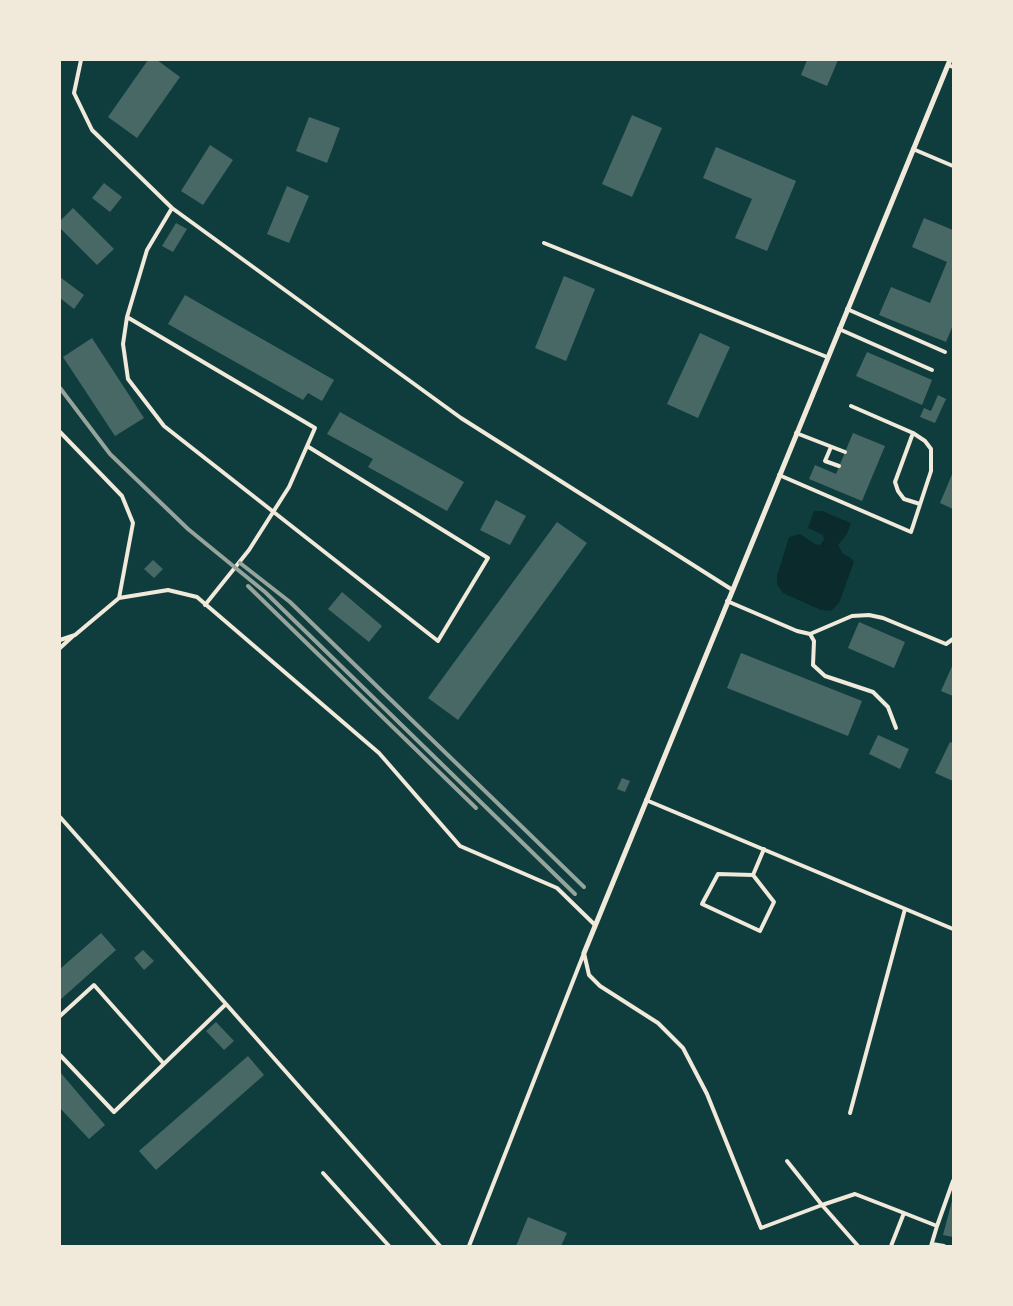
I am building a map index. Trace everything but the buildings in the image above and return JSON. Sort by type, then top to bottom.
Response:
[{"type":"street","points":[[584,953],[726,601],[950,64]]},
{"type":"lane","points":[[81,60],[74,93],[92,130],[172,208],[461,418],[731,589]]},
{"type":"lane","points":[[914,149],[953,166]]},
{"type":"lane","points":[[172,208],[147,250],[127,317],[123,344],[128,379],[164,426],[438,641],[488,558],[307,446]]},
{"type":"lane","points":[[544,243],[827,357]]},
{"type":"lane","points":[[847,309],[945,352]]},
{"type":"lane","points":[[127,317],[315,428],[289,487],[249,550],[205,605]]},
{"type":"lane","points":[[839,329],[932,370]]},
{"type":"lane","points":[[779,475],[911,532],[931,471],[931,449],[913,433],[851,406]]},
{"type":"lane","points":[[60,432],[122,496],[133,523],[119,598]]},
{"type":"lane","points":[[796,433],[845,452]]},
{"type":"lane","points":[[913,433],[895,482],[898,491],[904,499],[920,504]]},
{"type":"lane","points":[[831,447],[825,461],[839,466]]},
{"type":"lane","points":[[60,648],[74,634],[119,598],[168,590],[197,597],[379,753],[460,846],[557,888],[595,925]]},
{"type":"lane","points":[[726,601],[740,605],[797,632],[810,634],[852,616],[869,615],[883,618],[946,644],[953,640]]},
{"type":"lane","points":[[60,640],[74,634]]},
{"type":"lane","points":[[810,634],[814,641],[813,665],[825,676],[873,692],[888,707],[896,728]]},
{"type":"lane","points":[[646,800],[953,930]]},
{"type":"lane","points":[[60,817],[440,1246]]},
{"type":"lane","points":[[753,875],[764,849]]},
{"type":"lane","points":[[718,874],[753,875],[774,902],[760,931],[702,904],[718,874]]},
{"type":"lane","points":[[850,1113],[905,909]]},
{"type":"lane","points":[[584,953],[589,975],[600,986],[658,1023],[683,1048],[711,1103],[761,1228],[855,1194],[937,1226]]},
{"type":"lane","points":[[469,1246],[584,953]]},
{"type":"lane","points":[[60,1016],[94,985],[164,1064]]},
{"type":"lane","points":[[60,1055],[114,1112],[226,1004]]},
{"type":"lane","points":[[787,1161],[858,1246]]},
{"type":"lane","points":[[323,1173],[389,1246]]},
{"type":"lane","points":[[944,1246],[932,1245],[953,1181]]},
{"type":"lane","points":[[891,1246],[904,1213]]},
{"type":"water","points":[[814,511],[822,511],[851,523],[847,534],[838,545],[843,554],[854,562],[839,603],[831,611],[821,610],[783,593],[777,584],[777,576],[789,537],[800,534],[815,544],[820,545],[824,540],[823,535],[808,528]]},
{"type":"railway","points":[[60,388],[110,454],[188,529],[265,592],[575,894]]},
{"type":"railway","points":[[240,563],[290,602],[584,887]]},
{"type":"railway","points":[[248,586],[476,808]]}]
